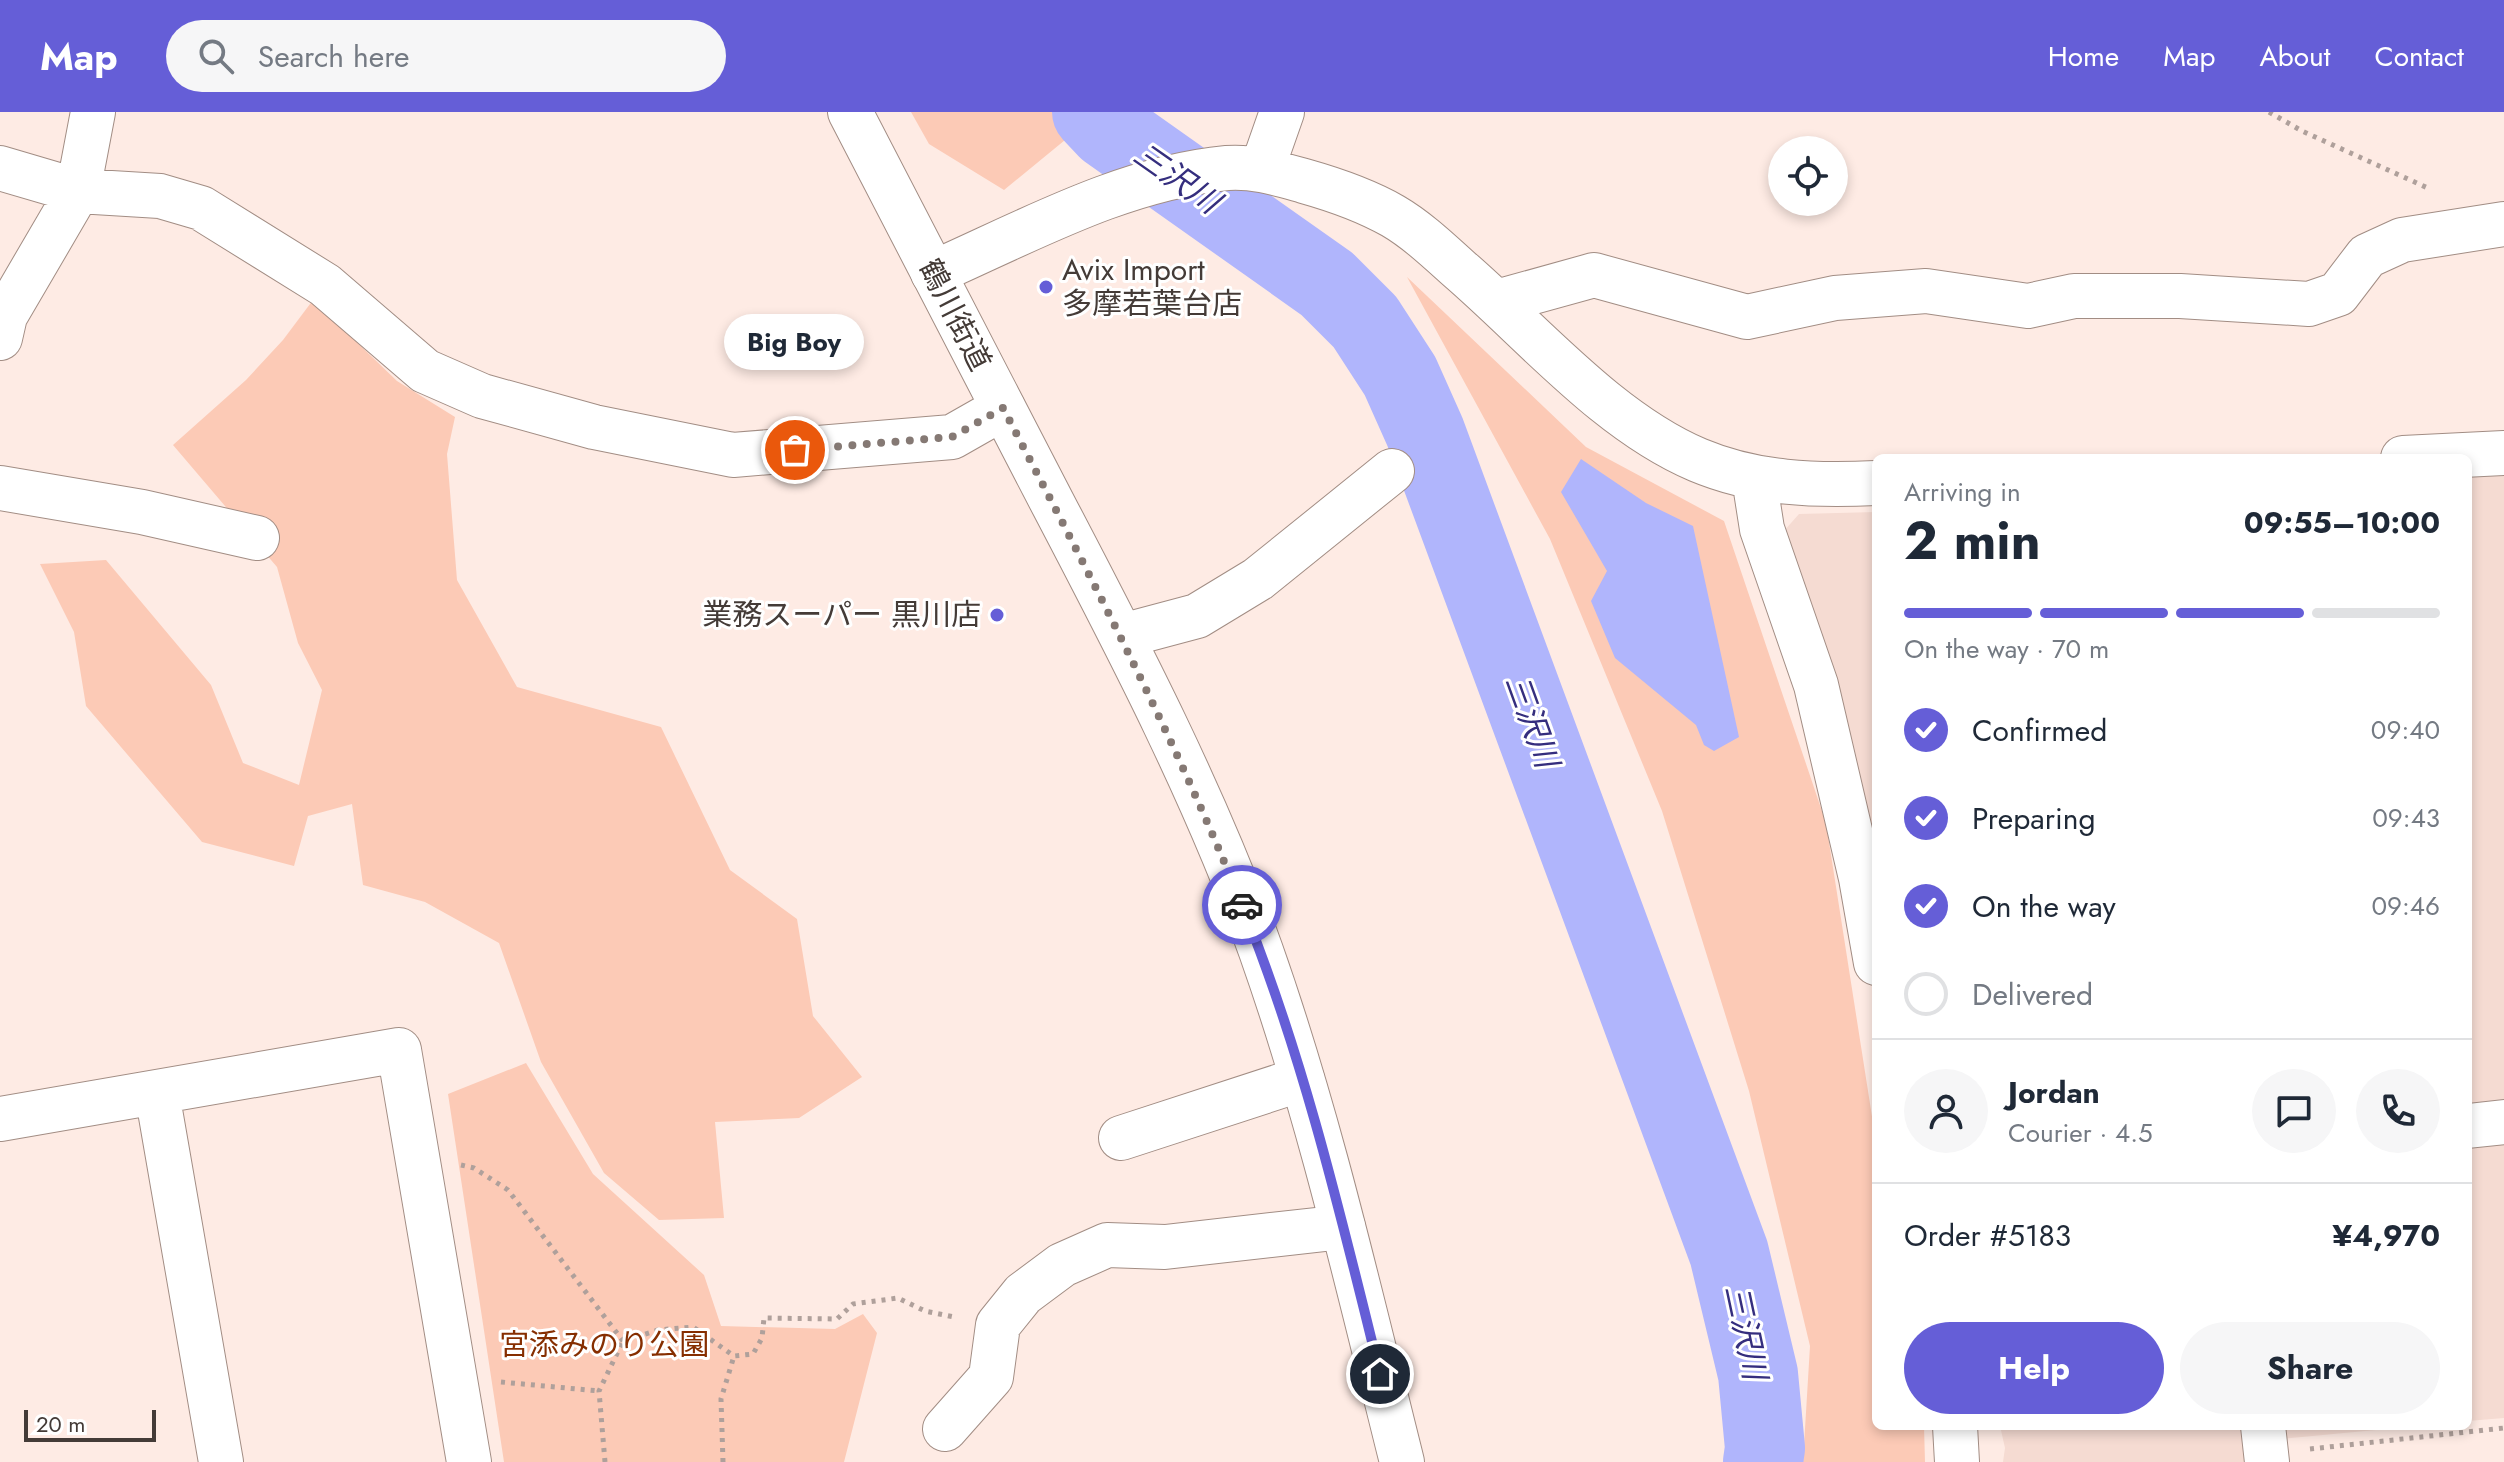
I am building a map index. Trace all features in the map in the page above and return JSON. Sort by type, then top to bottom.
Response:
[{"type":"street","points":[[0,338],[5,316],[78,191],[93,112]]},
{"type":"street","name":"鶴川街道","points":[[850,112],[1122,636],[1207,819],[1261,950],[1302,1079],[1343,1227],[1402,1462]]},
{"type":"street","points":[[1253,169],[1282,112]]},
{"type":"street","points":[[0,168],[78,191],[160,196],[201,208],[325,285],[425,371],[482,396],[594,427],[733,455],[952,437],[1003,408]]},
{"type":"street","points":[[933,273],[1117,192],[1153,181],[1227,168],[1253,169],[1345,192],[1396,218],[1497,302],[1615,411],[1655,438],[1699,460],[1754,478],[1819,486],[1872,483]]},
{"type":"street","points":[[1497,302],[1594,275],[1747,317],[1835,298],[1926,291],[2028,306],[2074,296],[2180,296],[2309,304],[2338,294],[2367,256],[2402,240],[2504,224]]},
{"type":"street","points":[[2472,455],[2504,453]]},
{"type":"street","points":[[1122,636],[1197,616],[1258,579],[1392,471]]},
{"type":"street","points":[[1754,478],[1762,529],[1816,685],[1861,878],[1872,940]]},
{"type":"street","points":[[0,488],[142,512],[257,538]]},
{"type":"street","points":[[0,1119],[399,1050],[469,1462]]},
{"type":"street","points":[[1121,1138],[1302,1079]]},
{"type":"street","points":[[157,1093],[221,1462]]},
{"type":"street","points":[[2472,1126],[2504,1122]]},
{"type":"street","points":[[945,1429],[991,1377],[998,1325],[1023,1294],[1062,1265],[1107,1245],[1165,1247],[1343,1227]]},
{"type":"street","points":[[1955,1430],[1957,1462]]},
{"type":"path","points":[[2269,112],[2398,177],[2438,192]]},
{"type":"path","points":[[452,1164],[474,1168],[508,1190],[623,1341]]},
{"type":"path","points":[[605,1462],[599,1391],[623,1341],[658,1330],[693,1327],[734,1356],[753,1354],[762,1338],[764,1318],[837,1319],[853,1304],[898,1298],[925,1311],[998,1325]]},
{"type":"path","points":[[723,1462],[721,1399],[734,1356]]},
{"type":"path","points":[[495,1382],[599,1391]]},
{"type":"path","points":[[2265,1447],[2504,1428]]},
{"type":"shaded area","points":[[2504,475],[2504,1418],[2472,1421],[2472,477]]},
{"type":"shaded area","points":[[1872,512],[1872,839],[1783,532],[1799,514]]},
{"type":"shaded area","points":[[2001,1430],[2376,1430],[2250,1442],[2250,1462],[2003,1462],[2005,1448]]},
{"type":"green space","points":[[911,112],[1155,112],[1135,113],[1065,140],[1004,190],[929,144]]},
{"type":"green space","points":[[1407,277],[1586,447],[1724,521],[1826,823],[1872,1116],[1872,1430],[1924,1430],[1925,1462],[1803,1462],[1810,1346],[1749,1091],[1662,811],[1550,539]]},
{"type":"green space","points":[[313,300],[397,381],[455,417],[447,454],[457,580],[517,687],[661,727],[730,870],[797,919],[813,1016],[862,1077],[799,1118],[715,1122],[724,1218],[659,1220],[604,1173],[541,1062],[499,943],[425,902],[363,885],[352,804],[308,816],[294,866],[202,842],[86,706],[74,632],[40,564],[106,560],[211,685],[243,763],[299,785],[322,690],[298,643],[277,567],[173,445],[246,380],[283,340]]},
{"type":"green space","name":"宮添みのり公園","points":[[526,1063],[593,1174],[704,1275],[721,1326],[835,1329],[863,1314],[877,1333],[844,1462],[504,1462],[448,1094]]},
{"type":"water","points":[[1581,459],[1646,503],[1693,526],[1739,737],[1714,751],[1704,745],[1696,725],[1615,658],[1591,601],[1607,571],[1561,492]]},
{"type":"waterway","name":"三沢川","points":[[1092,112],[1108,129],[1327,284],[1365,322],[1400,376],[1425,432],[1729,1253],[1758,1374],[1765,1448],[1763,1462]]},
{"type":"way so far","points":[[795,450],[952,437],[1003,408],[1122,636],[1207,819],[1242,905]]},
{"type":"place","name":"Avix Import 多摩若葉台店","points":[[1046,287]]},
{"type":"place","name":"Big Boy","points":[[795,450]]},
{"type":"place","name":"業務スーパー 黒川店","points":[[997,615]]},
{"type":"route","points":[[1242,905],[1261,950],[1302,1079],[1380,1374]]}]
